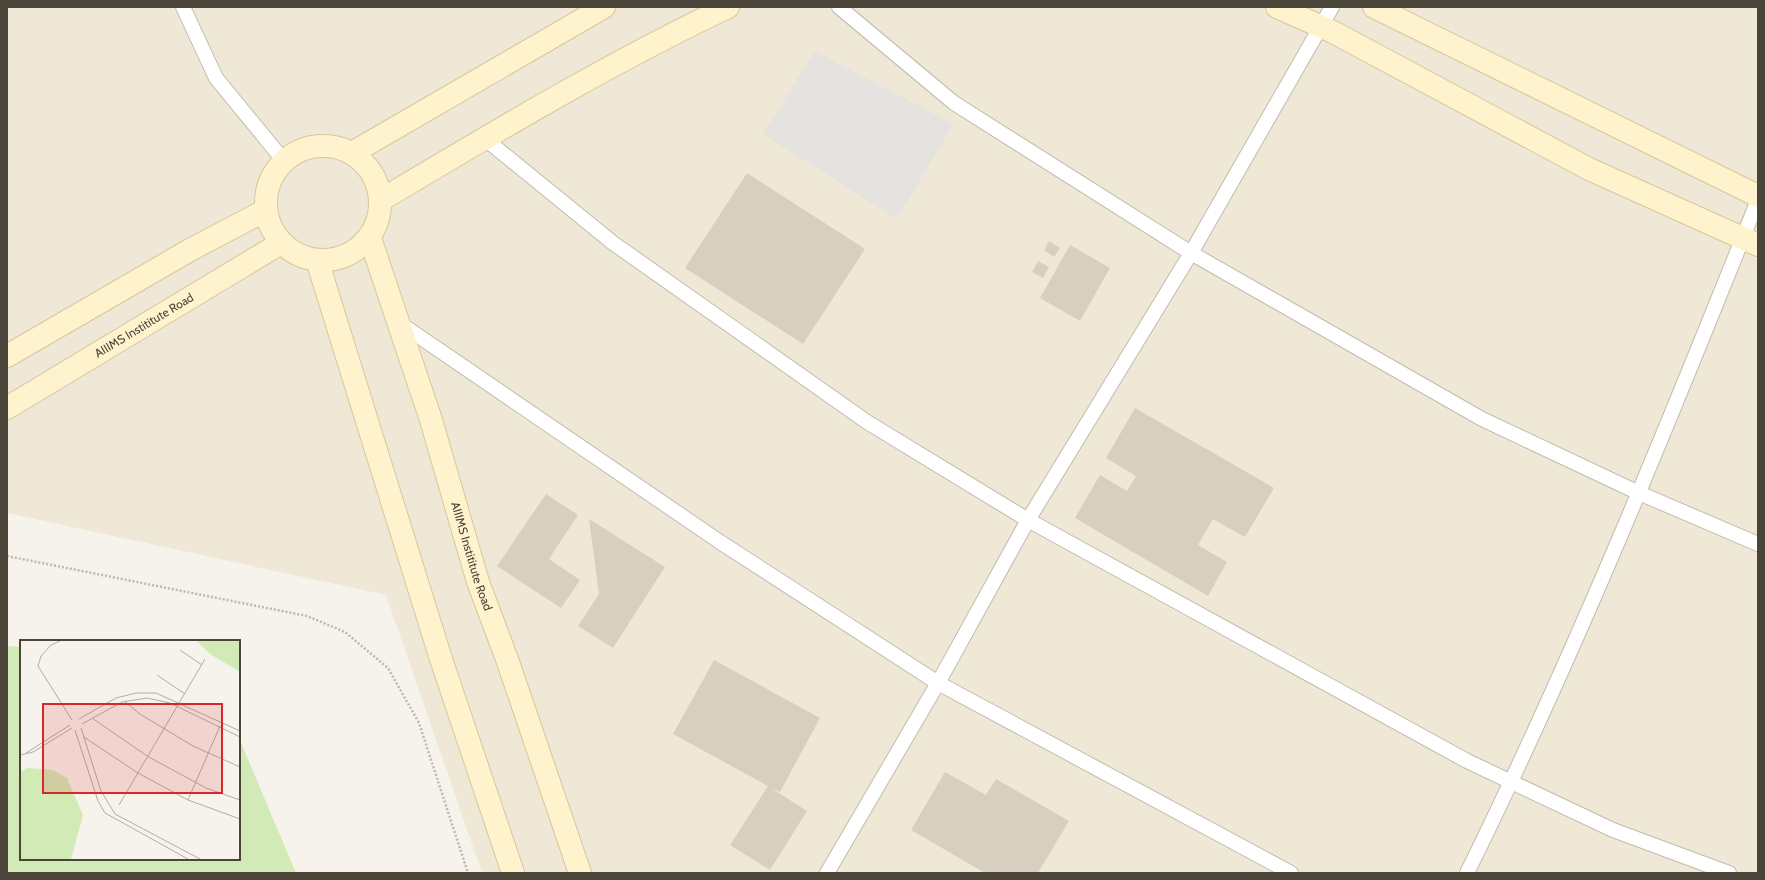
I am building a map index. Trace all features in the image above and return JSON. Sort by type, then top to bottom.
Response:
[{"type":"street","points":[[352,153],[604,7]]},
{"type":"street","points":[[381,200],[530,110],[666,37],[728,7]]},
{"type":"street","points":[[1277,7],[1320,26],[1589,169],[1750,242]]},
{"type":"street","points":[[1374,7],[1758,196]]},
{"type":"street","points":[[317,146],[335,147],[352,153],[366,164],[377,181],[381,200],[379,220],[370,238],[355,251],[337,259],[317,260],[298,255],[281,244],[270,227],[266,210],[267,191],[273,175],[284,161],[299,150],[317,146]]},
{"type":"street","points":[[7,356],[190,250],[266,210]]},
{"type":"street","name":"AIIIMS Instititute Road","points":[[370,238],[431,420],[478,582],[508,662],[580,873]]},
{"type":"street","name":"AIIIMS Instititute Road","points":[[7,408],[281,244]]},
{"type":"street","points":[[317,260],[440,656],[513,873]]},
{"type":"lane","points":[[183,7],[216,78],[284,161]]},
{"type":"lane","points":[[839,7],[954,103],[1191,253],[1482,419],[1638,493],[1758,544]]},
{"type":"lane","points":[[827,873],[938,684],[1028,520],[1191,253],[1332,7]]},
{"type":"lane","points":[[484,138],[613,242],[867,422],[1028,520],[1467,761],[1613,830],[1729,873]]},
{"type":"lane","points":[[1467,873],[1512,782],[1638,493],[1750,242],[1758,200]]},
{"type":"lane","points":[[398,322],[720,542],[938,684],[1291,873]]},
{"type":"path","points":[[7,556],[308,616],[345,632],[388,668],[419,722],[468,873]]},
{"type":"shaded area","points":[[7,7],[1758,7],[1758,873],[482,873],[386,595],[7,513]]},
{"type":"shaded area","points":[[815,51],[953,124],[897,219],[763,134]]},
{"type":"green space","points":[[7,646],[20,647],[20,860],[240,860],[240,740],[296,873],[7,873]]},
{"type":"building","points":[[747,173],[865,249],[803,344],[685,268]]},
{"type":"building","points":[[1049,241],[1060,248],[1054,257],[1044,250]]},
{"type":"building","points":[[1070,245],[1110,268],[1080,321],[1040,298]]},
{"type":"building","points":[[1038,261],[1049,267],[1043,278],[1032,272]]},
{"type":"building","points":[[1135,408],[1274,488],[1245,537],[1213,519],[1198,545],[1227,562],[1208,596],[1075,518],[1100,475],[1127,491],[1136,476],[1106,458]]},
{"type":"building","points":[[546,494],[578,515],[549,559],[580,580],[561,608],[497,566]]},
{"type":"building","points":[[589,519],[665,567],[613,648],[578,626],[599,594]]},
{"type":"building","points":[[714,660],[820,718],[780,792],[771,788],[807,811],[770,870],[730,845],[768,786],[673,734]]},
{"type":"building","points":[[945,772],[986,795],[996,779],[1069,821],[1038,873],[985,873],[911,830]]}]
